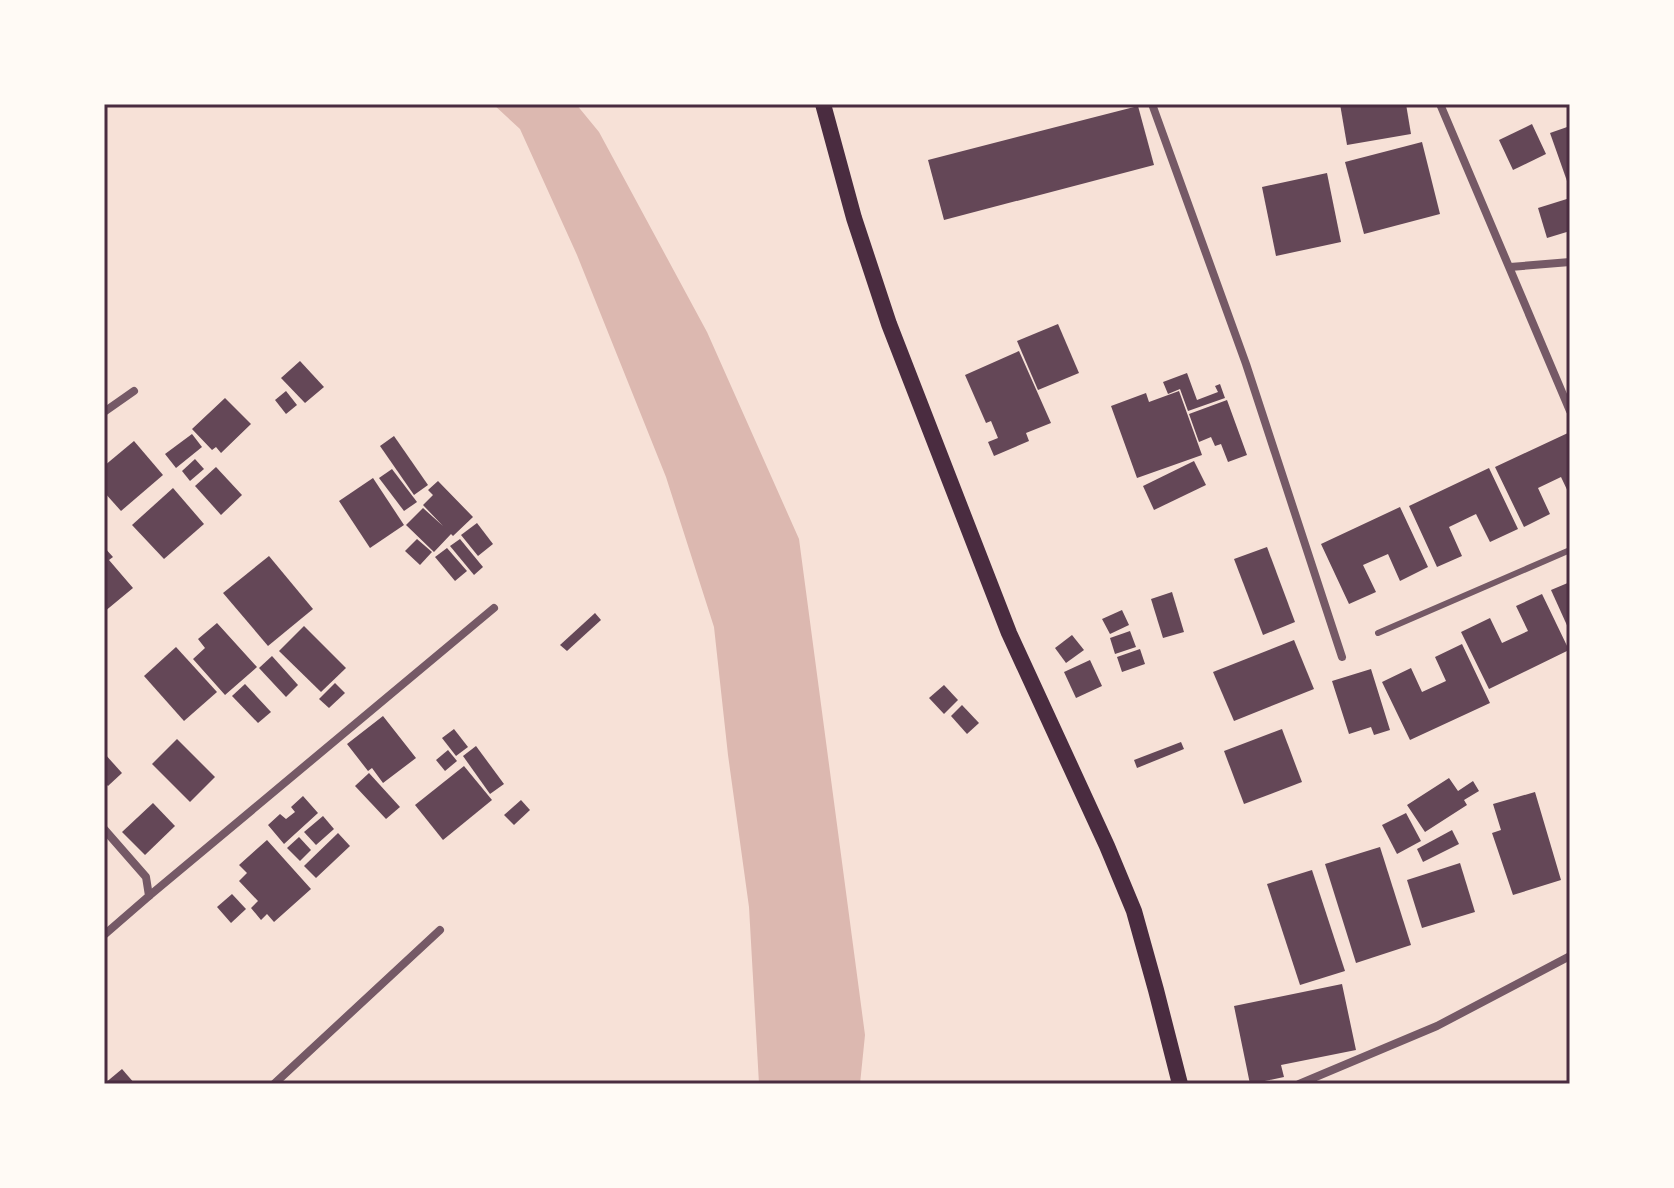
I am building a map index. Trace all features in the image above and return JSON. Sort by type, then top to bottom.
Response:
[{"type":"main road","points":[[823,104],[854,218],[889,324],[1009,633],[1134,911],[1180,1084]]},
{"type":"street","points":[[1152,104],[1246,364],[1342,657]]},
{"type":"street","points":[[1440,104],[1570,411]]},
{"type":"street","points":[[1510,267],[1570,262]]},
{"type":"street","points":[[104,412],[134,391]]},
{"type":"street","points":[[104,935],[494,608]]},
{"type":"street","points":[[104,829],[146,877],[149,896]]},
{"type":"street","points":[[274,1084],[440,930]]},
{"type":"street","points":[[1299,1084],[1437,1026],[1570,956]]},
{"type":"lane","points":[[1378,633],[1570,550]]},
{"type":"shaded area","points":[[493,104],[576,104],[599,132],[707,332],[799,539],[865,1035],[860,1084],[759,1084],[749,907],[714,627],[666,477],[577,255],[520,129]]},
{"type":"building","points":[[1340,104],[1406,104],[1411,134],[1347,145]]},
{"type":"building","points":[[1138,106],[1154,165],[944,220],[928,160]]},
{"type":"building","points":[[1532,124],[1546,154],[1513,170],[1499,140]]},
{"type":"building","points":[[1570,126],[1570,180],[1567,181],[1550,133]]},
{"type":"building","points":[[1422,142],[1440,214],[1364,234],[1345,162]]},
{"type":"building","points":[[1327,173],[1341,242],[1276,256],[1262,187]]},
{"type":"building","points":[[1570,198],[1570,231],[1547,238],[1538,208]]},
{"type":"building","points":[[1058,324],[1079,373],[1038,390],[1017,341]]},
{"type":"building","points":[[1019,351],[1051,423],[1026,433],[1029,441],[994,456],[988,442],[998,438],[991,421],[986,423],[965,375]]},
{"type":"building","points":[[300,361],[324,387],[305,403],[281,378]]},
{"type":"building","points":[[1187,373],[1197,400],[1218,392],[1215,386],[1220,384],[1225,398],[1188,411],[1180,389],[1168,394],[1163,382]]},
{"type":"building","points":[[286,391],[297,405],[286,414],[275,400]]},
{"type":"building","points":[[1179,391],[1202,455],[1137,478],[1111,406],[1146,393],[1149,402]]},
{"type":"building","points":[[225,398],[251,424],[221,453],[216,447],[212,450],[192,429]]},
{"type":"building","points":[[1227,400],[1247,455],[1228,462],[1221,444],[1215,446],[1211,437],[1199,442],[1189,414]]},
{"type":"building","points":[[1570,432],[1570,496],[1561,477],[1538,488],[1550,514],[1524,527],[1495,467]]},
{"type":"building","points":[[192,434],[202,447],[176,468],[165,454]]},
{"type":"building","points":[[394,436],[428,485],[414,495],[380,446]]},
{"type":"building","points":[[134,441],[163,475],[121,511],[104,492],[104,466]]},
{"type":"building","points":[[195,459],[204,469],[190,481],[182,471]]},
{"type":"building","points":[[1194,461],[1206,485],[1154,510],[1143,486]]},
{"type":"building","points":[[216,467],[242,495],[221,515],[195,486]]},
{"type":"building","points":[[1489,468],[1518,529],[1490,542],[1476,514],[1449,527],[1462,556],[1437,567],[1409,506]]},
{"type":"building","points":[[392,469],[417,502],[404,511],[379,478]]},
{"type":"building","points":[[373,478],[404,525],[370,548],[339,501]]},
{"type":"building","points":[[438,481],[473,517],[434,552],[406,525],[423,508],[443,526],[423,505],[433,495],[428,490]]},
{"type":"building","points":[[173,488],[204,524],[164,559],[132,525]]},
{"type":"building","points":[[1400,507],[1428,567],[1400,581],[1388,554],[1363,565],[1376,592],[1349,604],[1321,544]]},
{"type":"building","points":[[477,523],[493,544],[478,556],[461,535]]},
{"type":"building","points":[[417,539],[432,552],[420,565],[405,551]]},
{"type":"building","points":[[460,539],[483,567],[474,575],[450,546]]},
{"type":"building","points":[[104,547],[113,557],[109,560],[133,588],[104,612]]},
{"type":"building","points":[[1267,547],[1295,622],[1263,635],[1234,559]]},
{"type":"building","points":[[447,548],[467,571],[455,581],[435,557]]},
{"type":"building","points":[[269,556],[313,609],[268,646],[223,593]]},
{"type":"building","points":[[1570,582],[1570,632],[1551,590]]},
{"type":"building","points":[[1172,592],[1184,632],[1163,638],[1151,599]]},
{"type":"building","points":[[1542,594],[1569,650],[1489,689],[1461,632],[1490,618],[1502,643],[1528,631],[1516,606]]},
{"type":"building","points":[[1122,610],[1129,625],[1110,634],[1102,619]]},
{"type":"building","points":[[595,613],[601,620],[567,651],[560,645]]},
{"type":"building","points":[[217,623],[257,667],[225,695],[193,659],[205,648],[198,639]]},
{"type":"building","points":[[304,626],[346,668],[321,692],[279,651]]},
{"type":"building","points":[[1130,631],[1136,647],[1115,654],[1110,638]]},
{"type":"building","points":[[1072,635],[1084,650],[1066,663],[1055,648]]},
{"type":"building","points":[[1294,640],[1314,689],[1234,721],[1213,672]]},
{"type":"building","points":[[1462,644],[1490,703],[1410,740],[1382,682],[1411,668],[1422,692],[1446,681],[1435,657]]},
{"type":"building","points":[[176,647],[217,692],[184,721],[144,676]]},
{"type":"building","points":[[1140,649],[1145,664],[1122,672],[1117,657]]},
{"type":"building","points":[[272,656],[298,685],[286,697],[259,668]]},
{"type":"building","points":[[1090,660],[1102,686],[1076,698],[1064,672]]},
{"type":"building","points":[[1371,669],[1390,730],[1374,735],[1371,727],[1349,734],[1332,681]]},
{"type":"building","points":[[335,683],[345,693],[329,708],[319,699]]},
{"type":"building","points":[[245,684],[271,712],[258,723],[232,696]]},
{"type":"building","points":[[944,685],[958,700],[944,714],[929,698]]},
{"type":"building","points":[[962,705],[979,723],[967,734],[951,716]]},
{"type":"building","points":[[383,716],[416,758],[383,783],[372,768],[368,771],[347,744]]},
{"type":"building","points":[[454,729],[468,747],[456,756],[442,738]]},
{"type":"building","points":[[1282,729],[1302,782],[1244,804],[1224,751]]},
{"type":"building","points":[[177,739],[215,777],[190,802],[152,764]]},
{"type":"building","points":[[1181,742],[1184,749],[1137,768],[1134,760]]},
{"type":"building","points":[[476,746],[504,784],[490,794],[463,756]]},
{"type":"building","points":[[448,750],[457,761],[445,771],[436,760]]},
{"type":"building","points":[[104,753],[122,773],[108,786],[104,782]]},
{"type":"building","points":[[464,766],[492,800],[443,840],[415,805]]},
{"type":"building","points":[[369,773],[400,807],[386,819],[355,786]]},
{"type":"building","points":[[1449,778],[1458,791],[1473,781],[1479,791],[1464,800],[1467,805],[1425,832],[1407,805]]},
{"type":"building","points":[[1535,792],[1561,880],[1513,895],[1492,833],[1501,830],[1493,804]]},
{"type":"building","points":[[303,796],[318,813],[284,844],[268,825],[280,814],[286,819],[295,812],[291,807]]},
{"type":"building","points":[[521,800],[530,810],[514,825],[504,815]]},
{"type":"building","points":[[153,803],[175,826],[145,855],[122,832]]},
{"type":"building","points":[[1406,813],[1421,841],[1397,854],[1382,825]]},
{"type":"building","points":[[323,816],[334,829],[316,845],[304,832]]},
{"type":"building","points":[[1452,830],[1459,844],[1423,862],[1417,849]]},
{"type":"building","points":[[338,833],[350,846],[316,878],[304,866]]},
{"type":"building","points":[[299,837],[311,850],[300,861],[287,848]]},
{"type":"building","points":[[267,840],[311,889],[274,922],[267,914],[261,920],[251,908],[258,901],[239,881],[247,873],[239,865]]},
{"type":"building","points":[[1380,847],[1411,945],[1356,963],[1325,864]]},
{"type":"building","points":[[1460,863],[1475,912],[1422,928],[1407,880]]},
{"type":"building","points":[[1312,870],[1345,971],[1300,985],[1267,884]]},
{"type":"building","points":[[232,894],[246,909],[231,923],[217,907]]},
{"type":"building","points":[[1342,984],[1356,1050],[1281,1065],[1284,1077],[1250,1084],[1234,1006]]},
{"type":"building","points":[[122,1069],[135,1084],[104,1084]]}]
